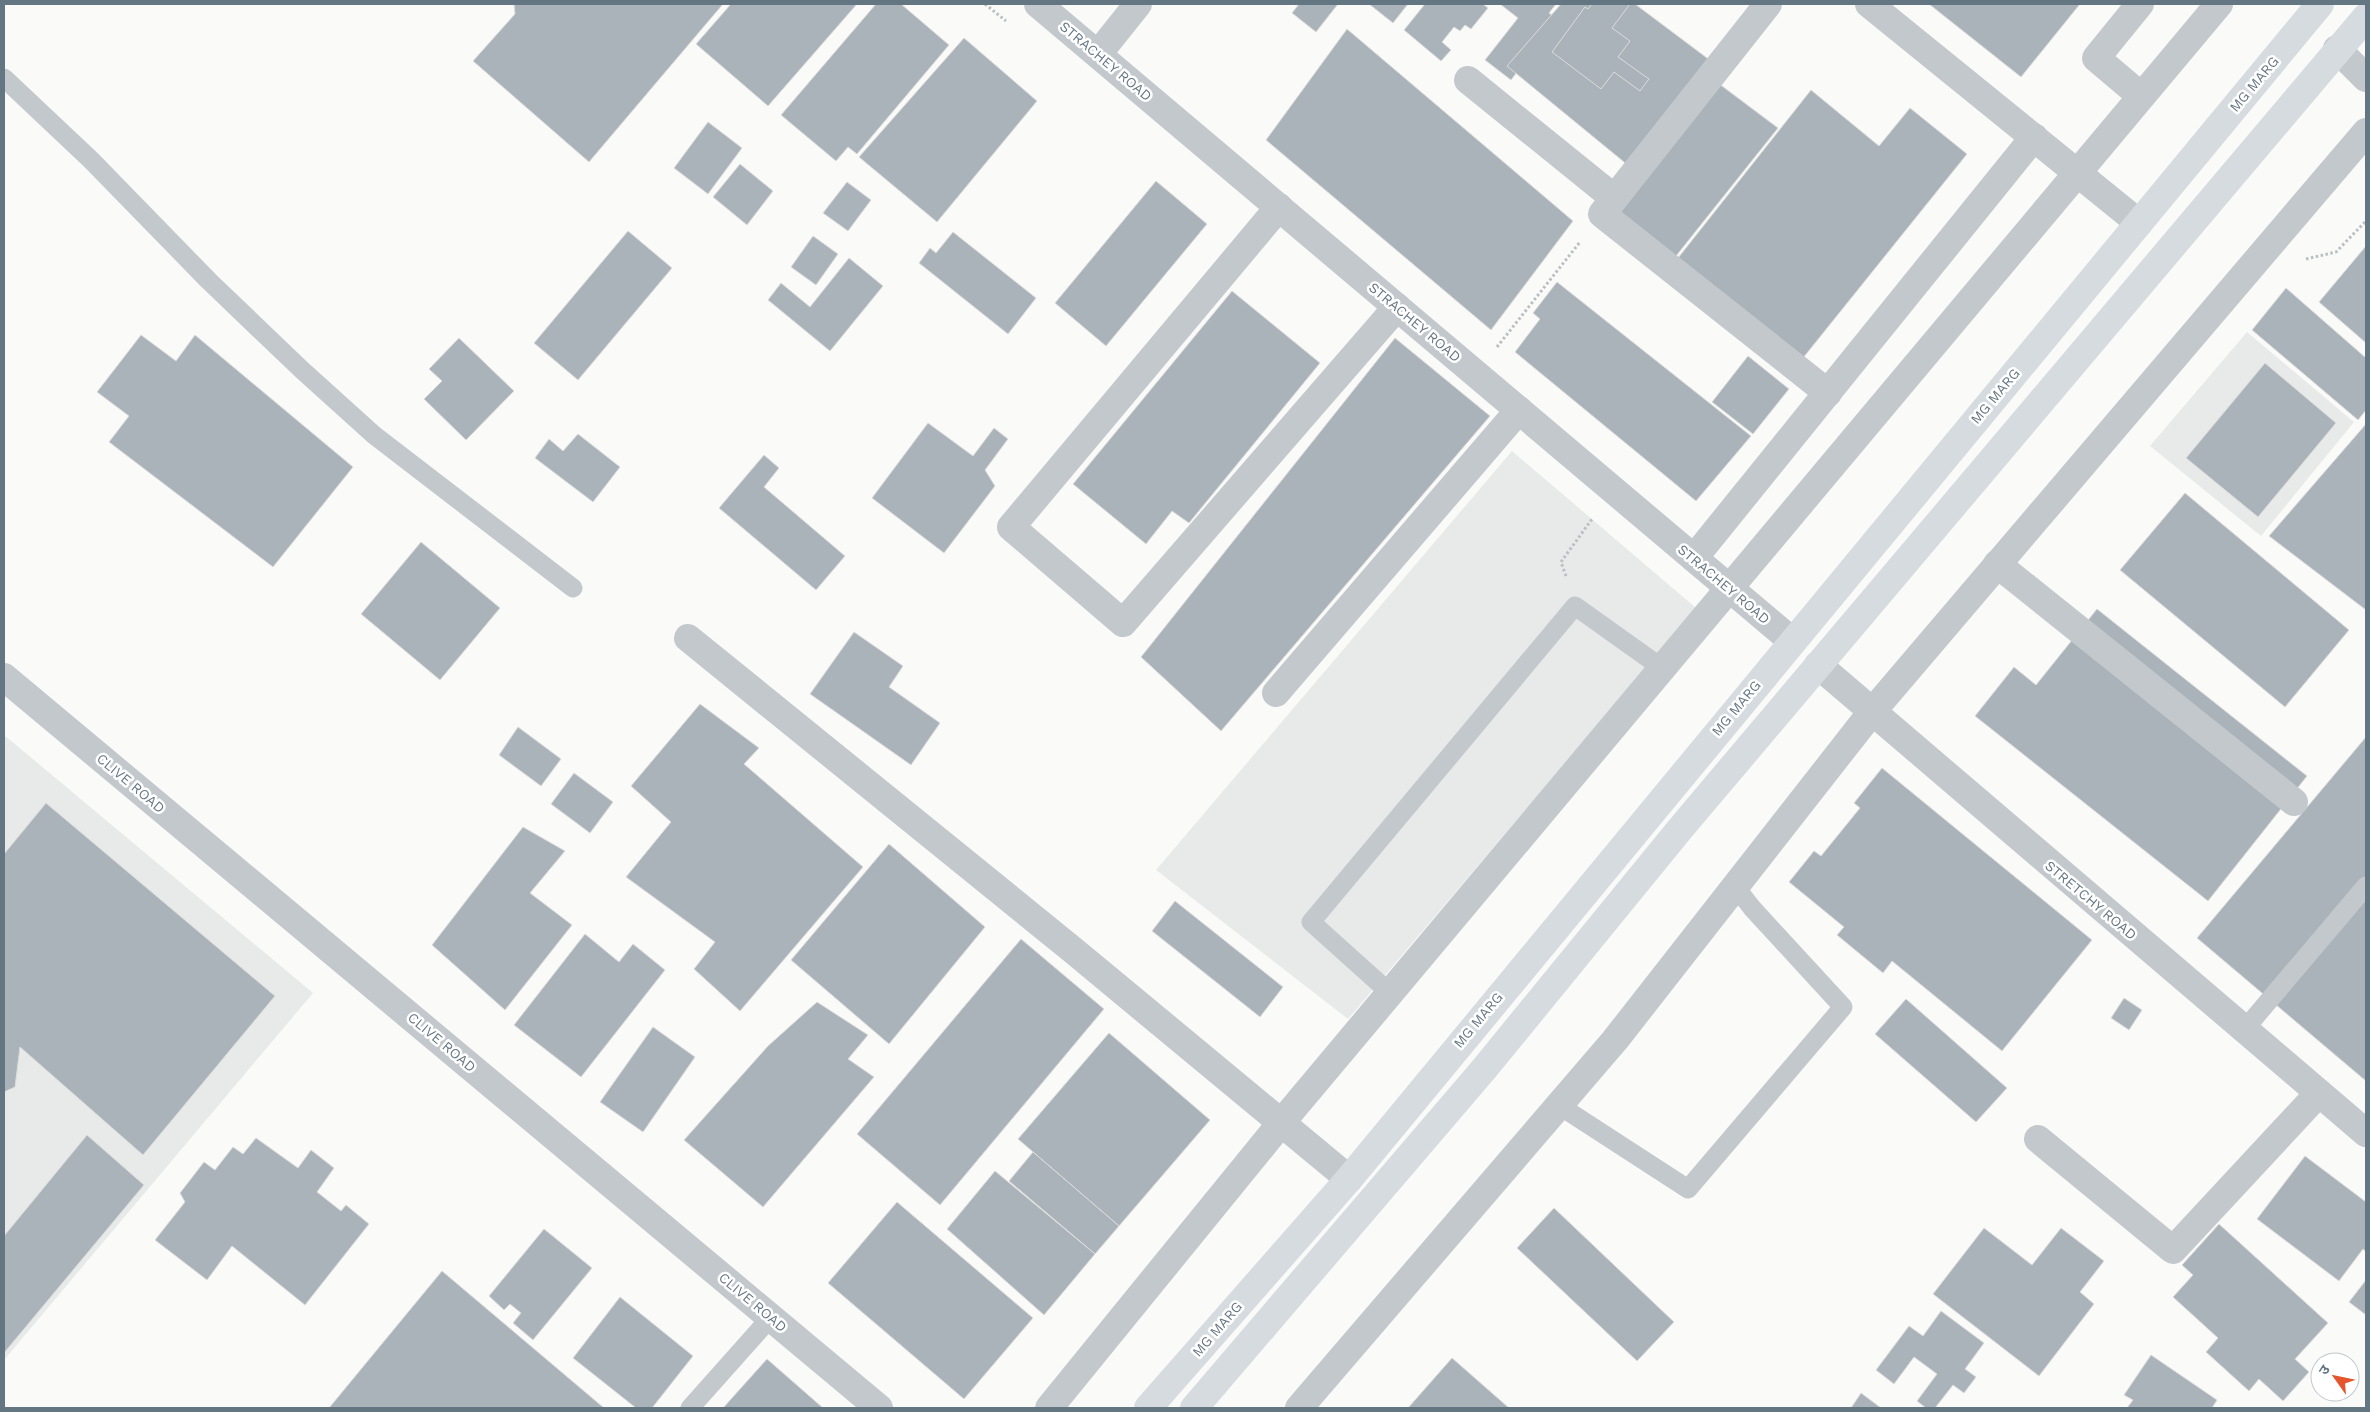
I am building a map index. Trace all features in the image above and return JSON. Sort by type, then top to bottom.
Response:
[{"type":"main road","name":"MG MARG","points":[[1148,1408],[1348,1179],[2320,4]]},
{"type":"main road","points":[[1194,1408],[1478,1076],[1680,829],[2337,49],[2366,17]]},
{"type":"street","name":"STRACHEY ROAD","points":[[1038,4],[1792,641]]},
{"type":"street","points":[[1098,54],[1138,4]]},
{"type":"street","points":[[1608,206],[1768,4]]},
{"type":"street","points":[[1869,4],[2139,223]]},
{"type":"street","points":[[2140,4],[2096,58],[2141,96]]},
{"type":"street","points":[[1049,1408],[1281,1122],[2219,4]]},
{"type":"street","points":[[2337,49],[2366,78]]},
{"type":"street","points":[[1468,80],[1608,206],[1828,393]]},
{"type":"street","points":[[1299,1408],[1615,1040],[1871,713],[2366,132]]},
{"type":"street","points":[[1694,558],[2034,137]]},
{"type":"street","points":[[1278,207],[1012,527],[1122,623],[1397,307]]},
{"type":"street","points":[[1276,693],[1519,410]]},
{"type":"street","points":[[1998,564],[2294,802]]},
{"type":"street","points":[[688,638],[1074,951],[1348,1179]]},
{"type":"street","name":"STRETCHY ROAD","points":[[1818,665],[1871,713],[2366,1133]]},
{"type":"street","name":"CLIVE ROAD","points":[[4,677],[879,1408]]},
{"type":"street","points":[[2038,1139],[2172,1250],[2319,1093]]},
{"type":"lane","points":[[4,78],[91,160],[209,281],[302,370],[374,435],[573,588]]},
{"type":"lane","points":[[1390,993],[1311,922],[1575,606],[1662,668]]},
{"type":"lane","points":[[1560,1106],[1688,1188],[1843,1007],[1752,908],[1735,886]]},
{"type":"lane","points":[[2244,1030],[2366,886]]},
{"type":"lane","points":[[690,1408],[771,1317]]},
{"type":"path","points":[[1477,373],[1608,206]]},
{"type":"path","points":[[1575,606],[1561,562],[1613,490]]},
{"type":"shaded area","points":[[2247,332],[2354,422],[2261,536],[2150,446]]},
{"type":"shaded area","points":[[1512,451],[1696,608],[1348,1019],[1156,870]]},
{"type":"shaded area","points":[[4,735],[313,993],[4,1360]]},
{"type":"building","points":[[514,4],[723,4],[589,162],[473,61],[515,14]]},
{"type":"building","points":[[731,4],[857,4],[768,106],[696,44]]},
{"type":"building","points":[[876,4],[901,4],[949,45],[857,154],[848,147],[836,161],[781,115]]},
{"type":"building","points":[[1299,4],[1338,4],[1316,32],[1292,13]]},
{"type":"building","points":[[1369,4],[1408,4],[1393,23]]},
{"type":"building","points":[[1425,4],[1486,4],[1484,5],[1488,8],[1471,29],[1465,25],[1460,31],[1454,27],[1442,42],[1451,50],[1441,61],[1404,30]]},
{"type":"building","points":[[1500,4],[1556,4],[1549,13],[1557,19],[1511,80],[1485,60],[1518,18]]},
{"type":"building","points":[[1561,4],[1635,4],[1711,61],[1635,171],[1507,66]]},
{"type":"building","points":[[1592,4],[1630,4],[1612,28],[1630,41],[1618,57],[1649,79],[1640,91],[1614,72],[1601,89],[1552,52],[1585,7],[1588,9]]},
{"type":"building","points":[[1929,4],[2080,4],[2021,77]]},
{"type":"building","points":[[1347,29],[1573,221],[1491,330],[1266,140]]},
{"type":"building","points":[[964,38],[1037,101],[937,222],[859,157]]},
{"type":"building","points":[[1718,83],[1778,128],[1676,256],[1620,212]]},
{"type":"building","points":[[1811,90],[1879,146],[1910,108],[1967,154],[1803,358],[1678,258]]},
{"type":"building","points":[[708,122],[742,148],[708,194],[674,168]]},
{"type":"building","points":[[740,164],[773,191],[747,225],[713,197]]},
{"type":"building","points":[[1156,181],[1207,224],[1106,346],[1055,303]]},
{"type":"building","points":[[847,182],[871,200],[848,231],[823,213]]},
{"type":"building","points":[[628,231],[672,268],[578,380],[534,343]]},
{"type":"building","points":[[953,232],[1036,298],[1008,334],[919,263],[930,248],[936,253]]},
{"type":"building","points":[[813,236],[838,254],[816,285],[791,267]]},
{"type":"building","points":[[2366,246],[2366,343],[2319,302]]},
{"type":"building","points":[[849,258],[883,286],[830,351],[768,300],[781,283],[810,307]]},
{"type":"building","points":[[1557,282],[1751,436],[1696,501],[1515,352],[1540,319],[1533,313]]},
{"type":"building","points":[[2286,288],[2366,358],[2366,410],[2358,420],[2252,330]]},
{"type":"building","points":[[1232,291],[1320,363],[1189,523],[1172,511],[1146,544],[1073,484]]},
{"type":"building","points":[[141,335],[176,361],[195,335],[353,467],[273,567],[109,442],[129,416],[97,392]]},
{"type":"building","points":[[459,338],[514,391],[466,440],[424,399],[442,381],[429,369]]},
{"type":"building","points":[[1395,338],[1490,416],[1221,731],[1141,657]]},
{"type":"building","points":[[1748,356],[1789,389],[1753,434],[1712,402]]},
{"type":"building","points":[[2265,363],[2336,423],[2258,517],[2186,458]]},
{"type":"building","points":[[928,423],[973,456],[994,428],[1008,439],[985,470],[995,486],[944,553],[872,498]]},
{"type":"building","points":[[2366,424],[2366,610],[2269,536]]},
{"type":"building","points":[[578,434],[620,467],[593,502],[535,458],[549,439],[563,451]]},
{"type":"building","points":[[764,455],[779,468],[764,487],[845,556],[816,590],[719,508]]},
{"type":"building","points":[[2185,493],[2349,630],[2285,707],[2120,570]]},
{"type":"building","points":[[421,542],[500,608],[440,680],[361,614]]},
{"type":"building","points":[[2097,609],[2307,776],[2208,901],[1975,716],[2014,667],[2036,685]]},
{"type":"building","points":[[854,632],[903,666],[889,687],[940,723],[911,765],[810,694]]},
{"type":"building","points":[[700,704],[759,748],[744,764],[863,867],[740,1011],[694,969],[715,942],[626,877],[671,822],[631,786]]},
{"type":"building","points":[[518,727],[561,759],[541,786],[499,755]]},
{"type":"building","points":[[2366,737],[2366,1081],[2197,938]]},
{"type":"building","points":[[1882,768],[2092,940],[2002,1051],[1892,961],[1883,973],[1837,935],[1844,927],[1789,882],[1814,851],[1821,856],[1860,808],[1854,803]]},
{"type":"building","points":[[574,773],[613,802],[590,833],[551,804]]},
{"type":"building","points":[[46,803],[275,996],[143,1155],[20,1047],[15,1087],[4,1092],[4,854]]},
{"type":"building","points":[[523,827],[565,851],[530,893],[572,925],[505,1010],[432,945]]},
{"type":"building","points":[[889,844],[985,927],[889,1044],[791,960]]},
{"type":"building","points":[[1175,901],[1283,987],[1260,1017],[1152,931]]},
{"type":"building","points":[[585,934],[619,962],[633,944],[665,970],[581,1077],[514,1025]]},
{"type":"building","points":[[1021,939],[1104,1009],[940,1205],[857,1134]]},
{"type":"building","points":[[2124,998],[2142,1010],[2129,1030],[2111,1018]]},
{"type":"building","points":[[1906,999],[2007,1088],[1976,1122],[1875,1034]]},
{"type":"building","points":[[817,1002],[868,1035],[848,1059],[874,1077],[763,1207],[684,1140],[768,1046]]},
{"type":"building","points":[[653,1027],[695,1057],[643,1132],[600,1102]]},
{"type":"building","points":[[1109,1033],[1210,1120],[1119,1226],[1018,1139]]},
{"type":"building","points":[[87,1135],[144,1185],[4,1353],[4,1236]]},
{"type":"building","points":[[256,1138],[298,1168],[311,1150],[334,1168],[317,1192],[341,1211],[346,1205],[369,1224],[305,1305],[232,1246],[207,1280],[155,1240],[185,1202],[180,1193],[204,1162],[215,1170],[233,1147],[243,1154]]},
{"type":"building","points":[[1033,1152],[1119,1226],[1095,1254],[1009,1181]]},
{"type":"building","points":[[2305,1156],[2366,1202],[2366,1252],[2363,1249],[2339,1281],[2257,1219]]},
{"type":"building","points":[[995,1171],[1095,1254],[1044,1315],[947,1229]]},
{"type":"building","points":[[897,1202],[1033,1318],[964,1399],[828,1283]]},
{"type":"building","points":[[1554,1208],[1674,1322],[1637,1361],[1517,1248]]},
{"type":"building","points":[[2219,1224],[2328,1323],[2295,1359],[2309,1372],[2283,1401],[2259,1379],[2249,1391],[2206,1352],[2218,1338],[2173,1297],[2193,1275],[2182,1265]]},
{"type":"building","points":[[1984,1228],[2032,1265],[2061,1228],[2104,1261],[2080,1292],[2094,1304],[2039,1376],[1933,1294]]},
{"type":"building","points":[[544,1229],[592,1268],[533,1340],[513,1323],[521,1313],[510,1304],[504,1310],[489,1296]]},
{"type":"building","points":[[442,1271],[604,1408],[329,1408]]},
{"type":"building","points":[[2366,1280],[2366,1315],[2349,1302]]},
{"type":"building","points":[[620,1297],[693,1356],[652,1408],[636,1408],[573,1358]]},
{"type":"building","points":[[1941,1311],[1984,1343],[1965,1369],[1976,1377],[1964,1393],[1953,1385],[1935,1408],[1926,1408],[1917,1401],[1937,1374],[1914,1357],[1894,1384],[1876,1370],[1909,1326],[1923,1336]]},
{"type":"building","points":[[2151,1355],[2217,1400],[2212,1408],[2127,1408],[2133,1400],[2124,1395]]},
{"type":"building","points":[[1452,1358],[1509,1408],[1408,1408]]},
{"type":"building","points":[[767,1359],[823,1408],[723,1408]]},
{"type":"building","points":[[1861,1393],[1881,1408],[1851,1408]]}]
